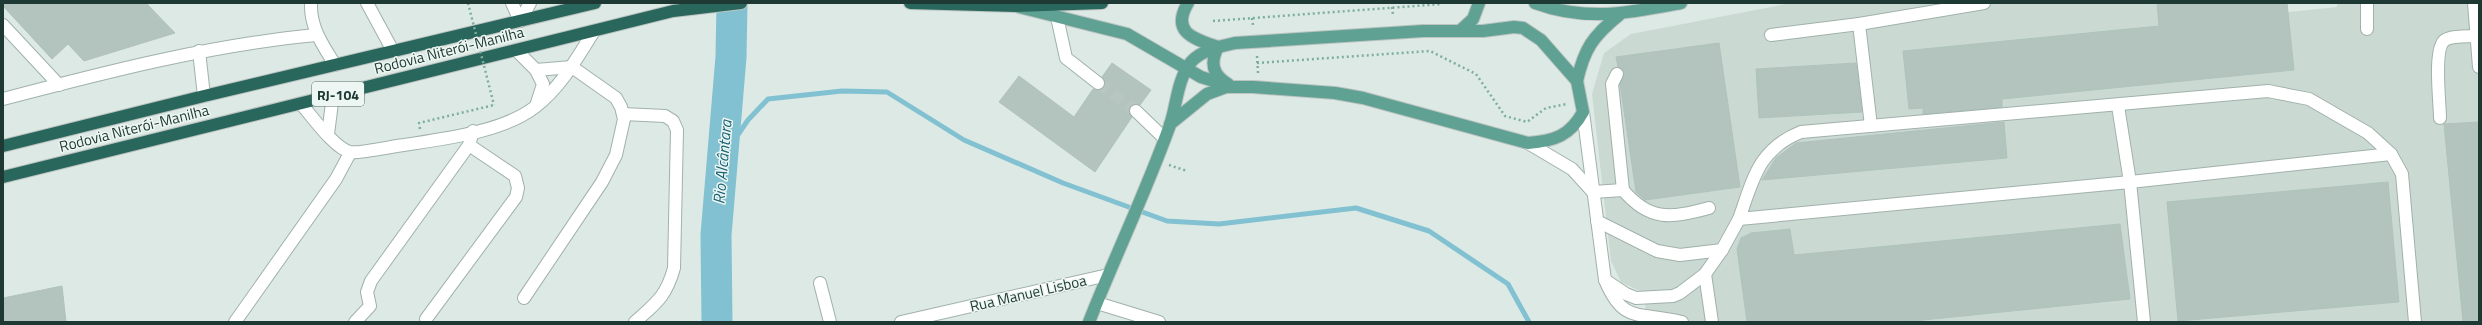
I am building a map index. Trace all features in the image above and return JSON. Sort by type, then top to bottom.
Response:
[{"type":"highway","name":"Rodovia Niterói-Manilha","points":[[3,146],[204,96],[520,21],[570,6],[595,3]]},
{"type":"highway","name":"Rodovia Niterói-Manilha","points":[[3,177],[672,11],[741,3]]},
{"type":"highway","points":[[910,3],[1016,6],[1102,3]]},
{"type":"main road","points":[[1188,3],[1182,22],[1186,33],[1191,37],[1218,47]]},
{"type":"main road","points":[[1460,31],[1473,18],[1479,3]]},
{"type":"main road","points":[[1535,3],[1555,10],[1583,14],[1619,15],[1681,3]]},
{"type":"main road","points":[[1016,6],[1127,34],[1214,83],[1232,87],[1299,90],[1363,98],[1528,143],[1553,140],[1570,131],[1583,112],[1577,81],[1583,56],[1597,35],[1619,15]]},
{"type":"main road","points":[[1089,322],[1144,191],[1170,124],[1179,88],[1187,69],[1199,56],[1218,47],[1263,41],[1483,31],[1514,26],[1532,32],[1557,57],[1577,81]]},
{"type":"main road","points":[[1218,47],[1213,56],[1214,69],[1217,76],[1232,87]]},
{"type":"main road","points":[[1170,124],[1207,94],[1232,87]]},
{"type":"street","points":[[311,3],[310,17],[316,35],[335,65]]},
{"type":"street","points":[[367,3],[393,51]]},
{"type":"street","points":[[512,3],[520,21]]},
{"type":"street","points":[[520,21],[530,3]]},
{"type":"street","points":[[1771,35],[1859,24],[1967,4],[1984,3]]},
{"type":"street","points":[[2367,3],[2367,29]]},
{"type":"street","points":[[2474,3],[2478,36],[2479,66]]},
{"type":"street","points":[[1057,17],[1066,58],[1098,83]]},
{"type":"street","points":[[1859,24],[1871,126]]},
{"type":"street","points":[[3,25],[59,85]]},
{"type":"street","points":[[300,104],[337,145],[350,153],[424,142],[473,131],[521,117],[535,107],[572,67],[594,31]]},
{"type":"street","points":[[3,99],[199,52],[249,42],[316,35]]},
{"type":"street","points":[[2440,118],[2438,56],[2441,44],[2448,38],[2478,36]]},
{"type":"street","points":[[516,50],[536,70],[542,84],[535,107]]},
{"type":"street","points":[[199,52],[204,96]]},
{"type":"street","points":[[524,298],[605,176],[616,155],[622,134],[623,114],[616,98],[572,67],[536,70]]},
{"type":"street","points":[[1617,74],[1612,84],[1623,190],[1635,205],[1649,212],[1667,216],[1709,208]]},
{"type":"street","points":[[1605,280],[1626,294],[1636,298],[1673,296],[1705,274],[1722,250],[1739,220],[1755,175],[1768,153],[1783,139],[1800,132],[2118,106],[2268,91],[2309,99],[2368,133],[2391,154],[2402,174],[2415,322]]},
{"type":"street","points":[[328,134],[333,95]]},
{"type":"street","points":[[2118,106],[2130,182],[2144,322]]},
{"type":"street","points":[[1136,111],[1164,138]]},
{"type":"street","points":[[1583,112],[1592,192],[1605,280],[1612,303],[1618,312],[1627,318],[1638,322],[1682,322]]},
{"type":"street","points":[[623,114],[665,116],[673,121],[677,130],[674,268],[668,287],[659,300],[635,322]]},
{"type":"street","points":[[355,322],[370,306],[367,292],[371,281],[470,145],[473,131]]},
{"type":"street","points":[[1528,143],[1572,169],[1592,192]]},
{"type":"street","points":[[426,319],[516,198],[518,188],[515,176],[470,145]]},
{"type":"street","points":[[235,322],[336,179],[350,153]]},
{"type":"street","points":[[1739,220],[2130,182],[2391,154]]},
{"type":"street","points":[[1592,192],[1623,190]]},
{"type":"street","points":[[1597,221],[1657,251],[1680,254],[1722,250]]},
{"type":"street","points":[[1705,274],[1712,322]]},
{"type":"street","name":"Rua Manuel Lisboa","points":[[901,322],[1108,275]]},
{"type":"street","points":[[820,283],[830,322]]},
{"type":"street","points":[[1097,303],[1159,322]]},
{"type":"path","points":[[428,128],[421,130],[419,123],[494,105],[468,3]]},
{"type":"path","points":[[1213,20],[1442,4]]},
{"type":"path","points":[[1392,7],[1393,15]]},
{"type":"path","points":[[1252,18],[1253,25]]},
{"type":"path","points":[[1396,49],[1396,54]]},
{"type":"path","points":[[1257,63],[1430,51],[1476,74],[1505,116],[1528,122],[1546,108],[1568,103]]},
{"type":"path","points":[[1257,56],[1258,78]]},
{"type":"shaded area","points":[[1791,3],[2157,3],[2159,25],[2337,7],[2337,3],[2479,3],[2479,322],[1647,322],[1644,293],[1621,282],[1611,261],[1592,94],[1604,53],[1631,34]]},
{"type":"building","points":[[3,3],[146,3],[175,33],[84,61],[68,44],[52,59],[3,6]]},
{"type":"building","points":[[2157,3],[2287,3],[2294,70],[2002,99],[2002,107],[1923,114],[1923,108],[1909,109],[1903,51],[2159,26]]},
{"type":"building","points":[[1719,43],[1740,187],[1645,200],[1636,192],[1620,84],[1624,73],[1618,67],[1616,57]]},
{"type":"building","points":[[1112,63],[1151,90],[1140,105],[1134,104],[1130,106],[1129,113],[1132,117],[1095,172],[999,102],[1019,76],[1074,117],[1093,89],[1100,90],[1104,87],[1105,81],[1102,77]]},
{"type":"building","points":[[1856,63],[1862,112],[1759,118],[1756,69]]},
{"type":"building","points":[[2004,122],[2007,158],[1762,180],[1776,158],[1796,143]]},
{"type":"building","points":[[2479,122],[2479,322],[2463,322],[2444,124]]},
{"type":"building","points":[[2388,182],[2399,302],[2178,321],[2167,202]]},
{"type":"building","points":[[2120,224],[2130,299],[1904,322],[1747,322],[1737,249],[1741,238],[1751,233],[1790,229],[1794,255]]},
{"type":"building","points":[[62,286],[66,322],[3,322],[3,298]]},
{"type":"waterway","name":"Rio Alcântara","points":[[717,322],[716,235],[731,57],[732,3]]},
{"type":"waterway","points":[[724,155],[748,120],[768,99],[842,91],[887,92],[964,140],[1063,183],[1167,221],[1219,224],[1356,208],[1429,231],[1508,284],[1529,322]]},
{"type":"tunnel","points":[[1098,83],[1136,111]]}]
